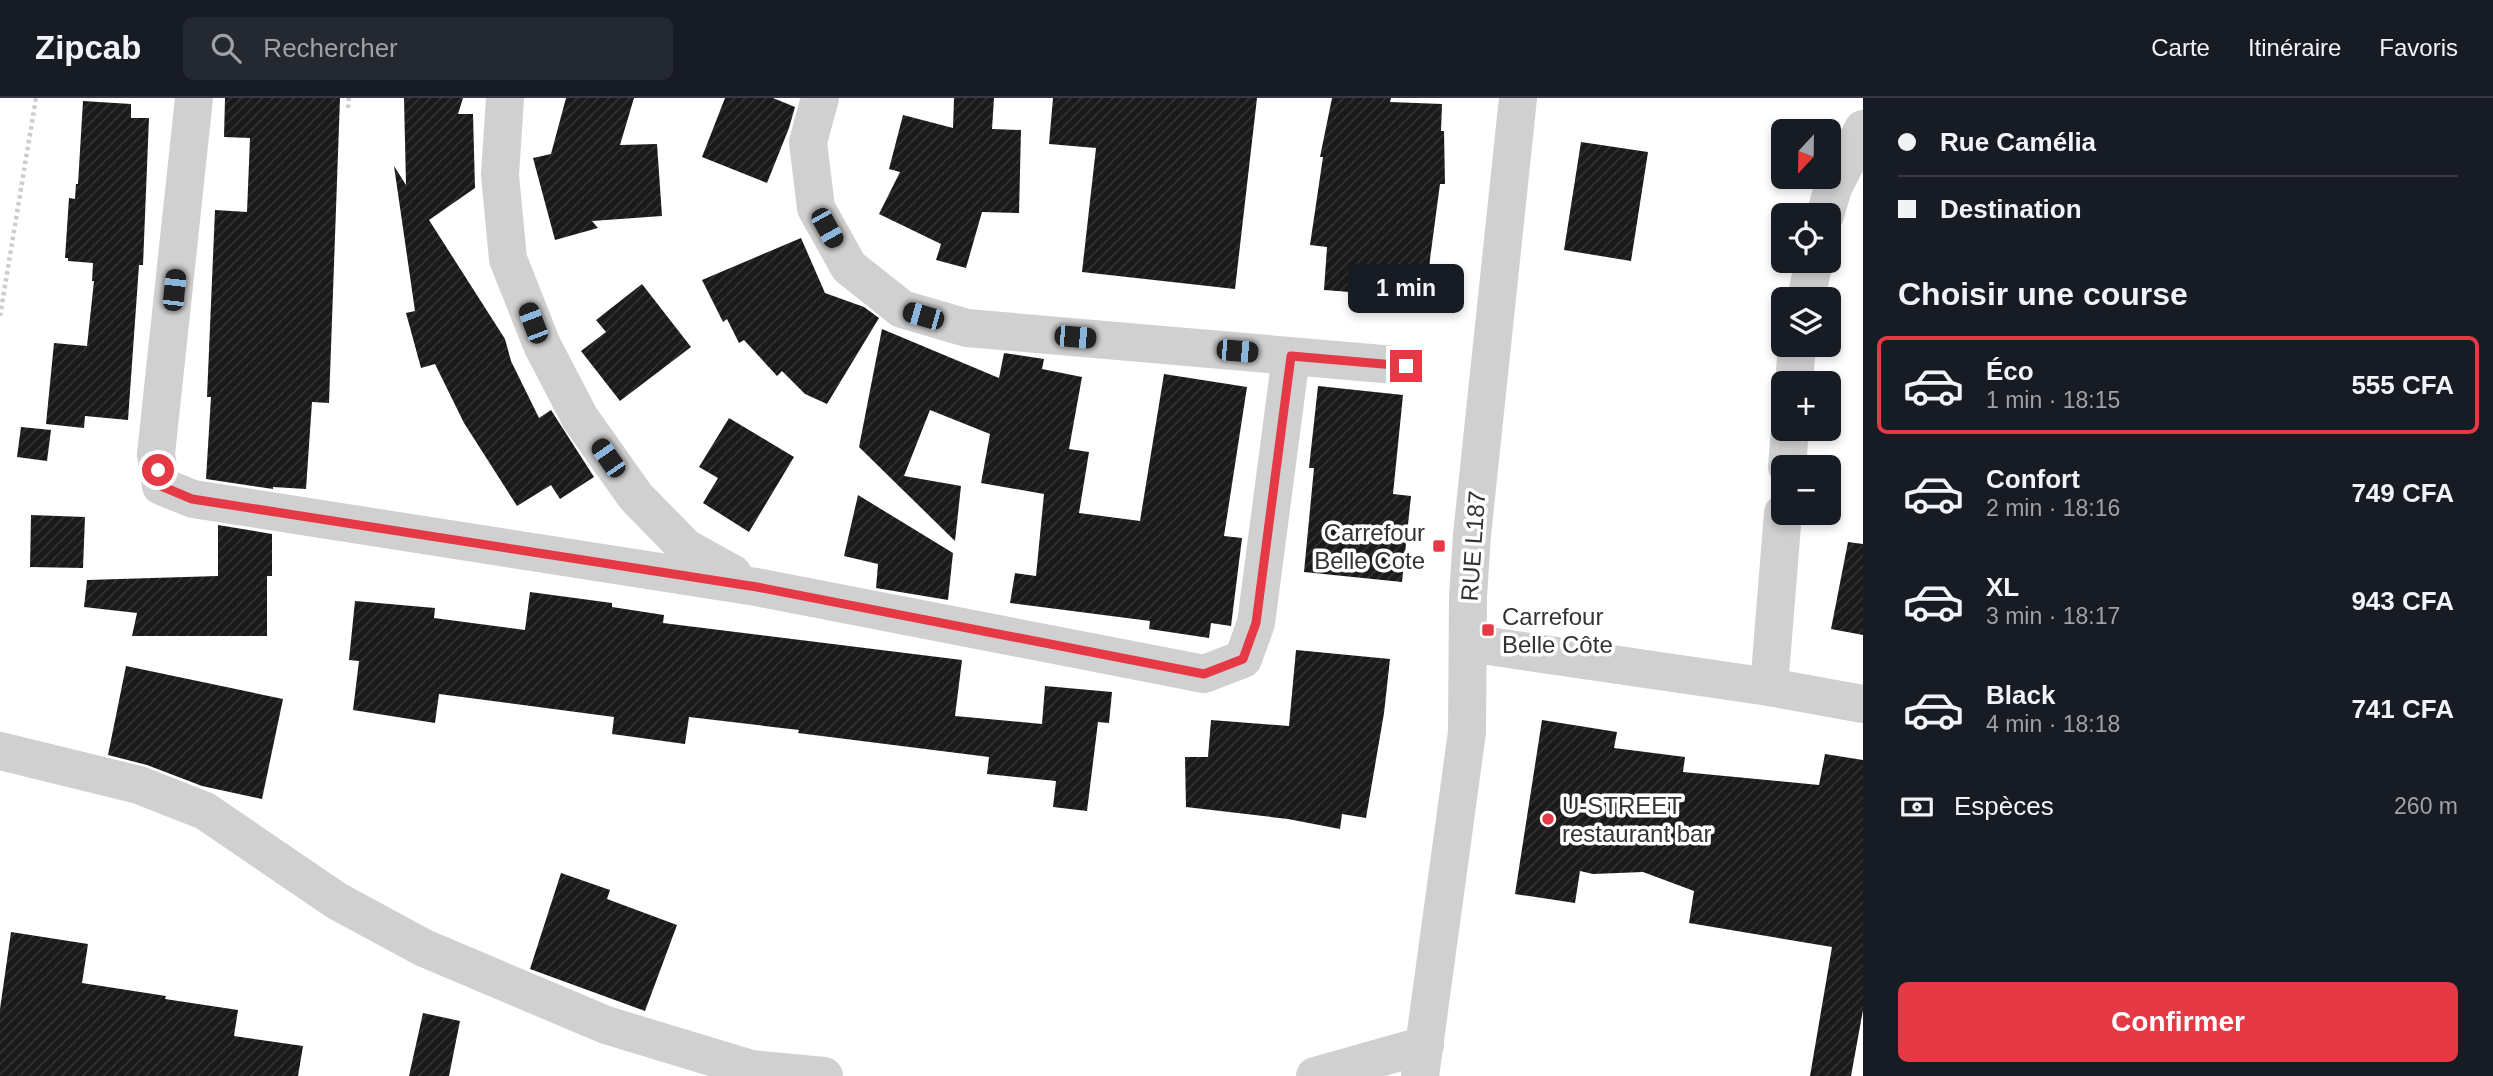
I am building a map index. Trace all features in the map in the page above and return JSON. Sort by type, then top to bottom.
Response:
[{"type":"street","points":[[194,98],[156,454],[161,486],[192,499],[757,587],[1204,674],[1243,659],[1256,623],[1291,356]]},
{"type":"street","points":[[505,98],[500,175],[508,259],[542,345],[580,418],[636,497],[686,548],[757,587]]},
{"type":"street","points":[[820,98],[808,142],[816,208],[849,267],[902,309],[967,328],[1406,366]]},
{"type":"street","name":"RUE L187","points":[[1423,1060],[1467,732],[1472,536],[1518,98]]},
{"type":"street","points":[[1829,203],[1833,188],[1863,129]]},
{"type":"street","points":[[1769,687],[1782,525]]},
{"type":"street","points":[[1468,643],[1769,687],[1863,704]]},
{"type":"street","points":[[0,751],[139,785],[205,811],[337,901],[424,948],[606,1025],[751,1069],[824,1076]]},
{"type":"street","points":[[1315,1076],[1423,1060]]},
{"type":"path","points":[[0,316],[36,98]]},
{"type":"path","points":[[348,108],[349,98]]},
{"type":"building","points":[[225,98],[340,98],[329,403],[312,402],[306,489],[273,489],[206,479],[211,397],[207,397],[215,210],[247,212],[250,138],[224,137]]},
{"type":"building","points":[[404,98],[463,98],[458,114],[473,114],[475,188],[429,220],[505,339],[511,361],[539,418],[551,410],[594,477],[560,499],[551,485],[517,506],[464,423],[435,364],[421,368],[406,313],[415,311],[394,166],[406,185]]},
{"type":"building","points":[[566,98],[634,98],[620,145],[657,144],[662,216],[592,221],[598,228],[555,240],[533,158],[551,154]]},
{"type":"building","points":[[725,98],[773,98],[795,107],[767,183],[702,157]]},
{"type":"building","points":[[954,98],[994,98],[992,129],[1021,130],[1019,213],[982,212],[966,268],[936,260],[941,244],[879,214],[900,172],[889,169],[903,115],[953,128]]},
{"type":"building","points":[[1053,98],[1257,98],[1235,289],[1082,272],[1096,148],[1049,144]]},
{"type":"building","points":[[1332,98],[1391,98],[1390,102],[1442,104],[1445,184],[1440,184],[1427,298],[1324,290],[1327,247],[1310,245],[1323,157],[1320,157]]},
{"type":"building","points":[[83,101],[131,104],[131,118],[149,118],[143,265],[139,265],[128,420],[85,416],[84,428],[46,424],[54,343],[87,346],[94,281],[93,263],[68,261],[68,258],[65,258],[69,198],[75,199],[78,184]]},
{"type":"building","points":[[1581,142],[1648,152],[1631,261],[1564,250]]},
{"type":"building","points":[[801,238],[825,293],[864,307],[879,318],[827,404],[805,394],[782,371],[777,376],[744,340],[739,343],[727,319],[723,322],[702,280]]},
{"type":"building","points":[[642,284],[691,347],[620,401],[581,351],[606,332],[596,320]]},
{"type":"building","points":[[882,329],[999,378],[1004,353],[1044,359],[1042,369],[1082,377],[1069,449],[1089,452],[1079,513],[1140,521],[1164,374],[1247,387],[1224,536],[1242,538],[1231,626],[1211,623],[1209,638],[1149,629],[1150,621],[1010,603],[1015,573],[1036,576],[1044,494],[981,483],[990,434],[930,410],[904,476],[961,486],[955,541],[859,447]]},
{"type":"building","points":[[1318,386],[1403,395],[1393,494],[1411,496],[1402,582],[1304,572],[1314,468],[1309,468]]},
{"type":"building","points":[[729,418],[794,457],[749,532],[703,503],[718,478],[699,467]]},
{"type":"building","points":[[21,427],[51,430],[47,461],[17,457]]},
{"type":"building","points":[[858,495],[953,553],[948,600],[876,588],[878,564],[844,556]]},
{"type":"building","points":[[31,515],[85,517],[83,568],[30,567]]},
{"type":"building","points":[[218,525],[272,534],[272,576],[267,576],[267,636],[132,636],[137,613],[84,607],[87,580],[218,576]]},
{"type":"building","points":[[1848,542],[1863,544],[1863,635],[1831,629]]},
{"type":"building","points":[[530,592],[612,603],[612,607],[664,615],[663,623],[962,660],[955,716],[1042,724],[1045,686],[1112,692],[1109,723],[1098,722],[1087,811],[1053,807],[1056,781],[987,774],[989,757],[798,733],[799,730],[689,717],[685,744],[612,734],[614,717],[439,694],[435,723],[353,710],[359,661],[349,660],[355,601],[435,608],[434,618],[525,630]]},
{"type":"building","points":[[1296,650],[1390,659],[1384,713],[1366,818],[1342,814],[1340,829],[1288,819],[1186,807],[1185,757],[1208,757],[1211,720],[1289,726]]},
{"type":"building","points":[[126,666],[283,699],[262,799],[202,786],[147,765],[108,755]]},
{"type":"building","points":[[1542,720],[1617,732],[1614,748],[1685,757],[1683,772],[1819,785],[1825,754],[1863,760],[1863,1010],[1851,1076],[1810,1076],[1832,947],[1689,923],[1694,891],[1643,872],[1593,874],[1580,871],[1575,903],[1515,894]]},
{"type":"building","points":[[561,873],[610,890],[607,899],[677,925],[645,1011],[530,969]]},
{"type":"building","points":[[11,932],[88,944],[82,983],[238,1010],[234,1036],[303,1046],[298,1076],[0,1076],[0,1009]]},
{"type":"building","points":[[423,1013],[460,1021],[449,1076],[409,1076]]},
{"type":"place","name":"Carrefour Belle Cote","points":[[1439,546]]},
{"type":"place","name":"Carrefour Belle Côte","points":[[1488,630]]},
{"type":"place","name":"U-STREET restaurant bar","points":[[1548,819]]},
{"type":"route","points":[[158,470],[161,486],[192,499],[757,587],[1204,674],[1243,659],[1256,623],[1291,356],[1406,366]]}]
